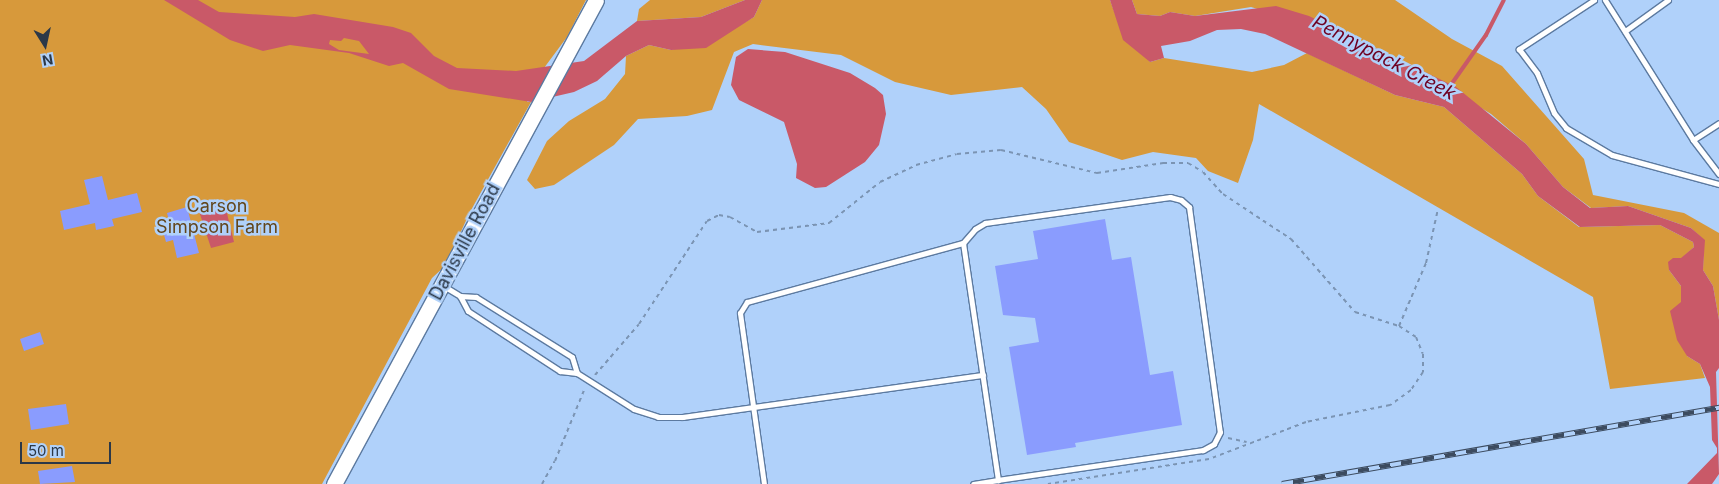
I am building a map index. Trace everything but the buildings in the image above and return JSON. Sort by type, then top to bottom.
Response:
[{"type":"street","name":"Davisville Road","points":[[334,484],[596,0]]},
{"type":"lane","points":[[1594,0],[1519,49],[1537,73],[1554,113],[1566,128],[1612,155],[1719,184]]},
{"type":"lane","points":[[1605,0],[1693,140],[1719,174]]},
{"type":"lane","points":[[1625,31],[1668,0]]},
{"type":"lane","points":[[1693,140],[1719,123]]},
{"type":"lane","points":[[764,484],[740,313],[747,302],[964,243],[975,229],[985,223],[1170,197],[1181,200],[1189,207],[1218,436],[1214,444],[1203,450],[972,484]]},
{"type":"lane","points":[[964,243],[998,480]]},
{"type":"lane","points":[[442,285],[460,296],[468,311],[560,371],[577,373],[634,409],[658,416],[684,417],[983,375]]},
{"type":"lane","points":[[460,296],[476,296],[572,357],[577,373]]},
{"type":"path","points":[[597,373],[639,324],[707,221],[719,215],[730,217],[756,232],[829,222],[880,182],[916,165],[957,154],[1000,150],[1097,173],[1163,163],[1188,162],[1203,172],[1223,194],[1291,239],[1355,312],[1399,326],[1416,337],[1423,354],[1423,372],[1412,390],[1390,405],[1306,422],[1210,459],[1048,484]]},
{"type":"path","points":[[1399,326],[1426,264],[1438,209]]},
{"type":"path","points":[[542,484],[555,461],[581,393]]},
{"type":"path","points":[[1218,436],[1249,443]]},
{"type":"green space","name":"Carson Simpson Farm","points":[[0,0],[586,0],[567,37],[544,68],[527,102],[531,102],[470,212],[445,266],[432,278],[322,484],[0,484]]},
{"type":"green space","points":[[650,0],[745,0],[701,17],[637,21],[639,9]]},
{"type":"green space","points":[[762,0],[1110,0],[1118,22],[1150,62],[1164,58],[1252,72],[1284,65],[1307,53],[1395,95],[1444,107],[1522,174],[1538,196],[1579,227],[1660,225],[1693,242],[1694,247],[1669,270],[1681,286],[1687,356],[1700,364],[1705,378],[1610,389],[1593,297],[1259,104],[1253,140],[1238,183],[1208,171],[1196,158],[1153,152],[1122,160],[1069,142],[1046,109],[1022,87],[951,95],[895,82],[841,55],[753,44],[734,52],[712,110],[687,116],[638,119],[614,145],[554,185],[535,189],[527,180],[547,141],[569,121],[605,99],[625,74],[626,56],[649,45],[671,50],[731,30],[754,17]]},
{"type":"green space","points":[[1132,0],[1395,0],[1452,39],[1502,66],[1584,159],[1593,195],[1684,213],[1719,233],[1719,320],[1713,286],[1703,270],[1704,240],[1691,228],[1628,206],[1591,208],[1563,187],[1526,144],[1491,114],[1421,71],[1356,38],[1251,7],[1195,16],[1170,12],[1160,16],[1137,14]]},
{"type":"water","points":[[164,0],[198,0],[219,12],[295,17],[314,14],[393,27],[411,33],[434,56],[457,68],[516,71],[584,61],[637,21],[701,17],[745,0],[762,0],[754,17],[706,48],[671,50],[649,45],[626,56],[597,81],[574,92],[531,102],[449,89],[403,63],[389,66],[349,53],[290,45],[263,51],[230,40]],"holes":[[[344,38],[359,41],[369,54],[339,50],[329,44],[330,40],[341,41]]]},
{"type":"water","name":"Pennypack Creek","points":[[1110,0],[1132,0],[1137,14],[1160,16],[1170,12],[1195,16],[1276,6],[1309,16],[1456,87],[1526,144],[1563,187],[1590,208],[1628,206],[1691,228],[1705,240],[1703,270],[1713,286],[1719,320],[1719,368],[1716,372],[1719,474],[1712,484],[1687,484],[1717,453],[1717,448],[1712,440],[1710,387],[1700,364],[1687,356],[1677,340],[1670,311],[1681,302],[1681,286],[1669,270],[1668,262],[1673,258],[1681,258],[1694,247],[1693,242],[1660,225],[1580,227],[1538,196],[1522,174],[1444,107],[1395,95],[1265,34],[1241,29],[1217,30],[1190,41],[1161,46],[1164,58],[1150,62],[1123,40]]},
{"type":"water","points":[[748,49],[785,52],[850,73],[883,95],[886,114],[879,145],[865,162],[826,187],[815,188],[796,178],[797,164],[784,122],[739,100],[731,85],[736,57]]},
{"type":"water","points":[[224,201],[234,242],[211,248],[198,208]]},
{"type":"waterway","name":"Pennypack Creek","points":[[1448,89],[1486,35],[1504,0]]},
{"type":"railway","points":[[1282,484],[1719,408]]}]
